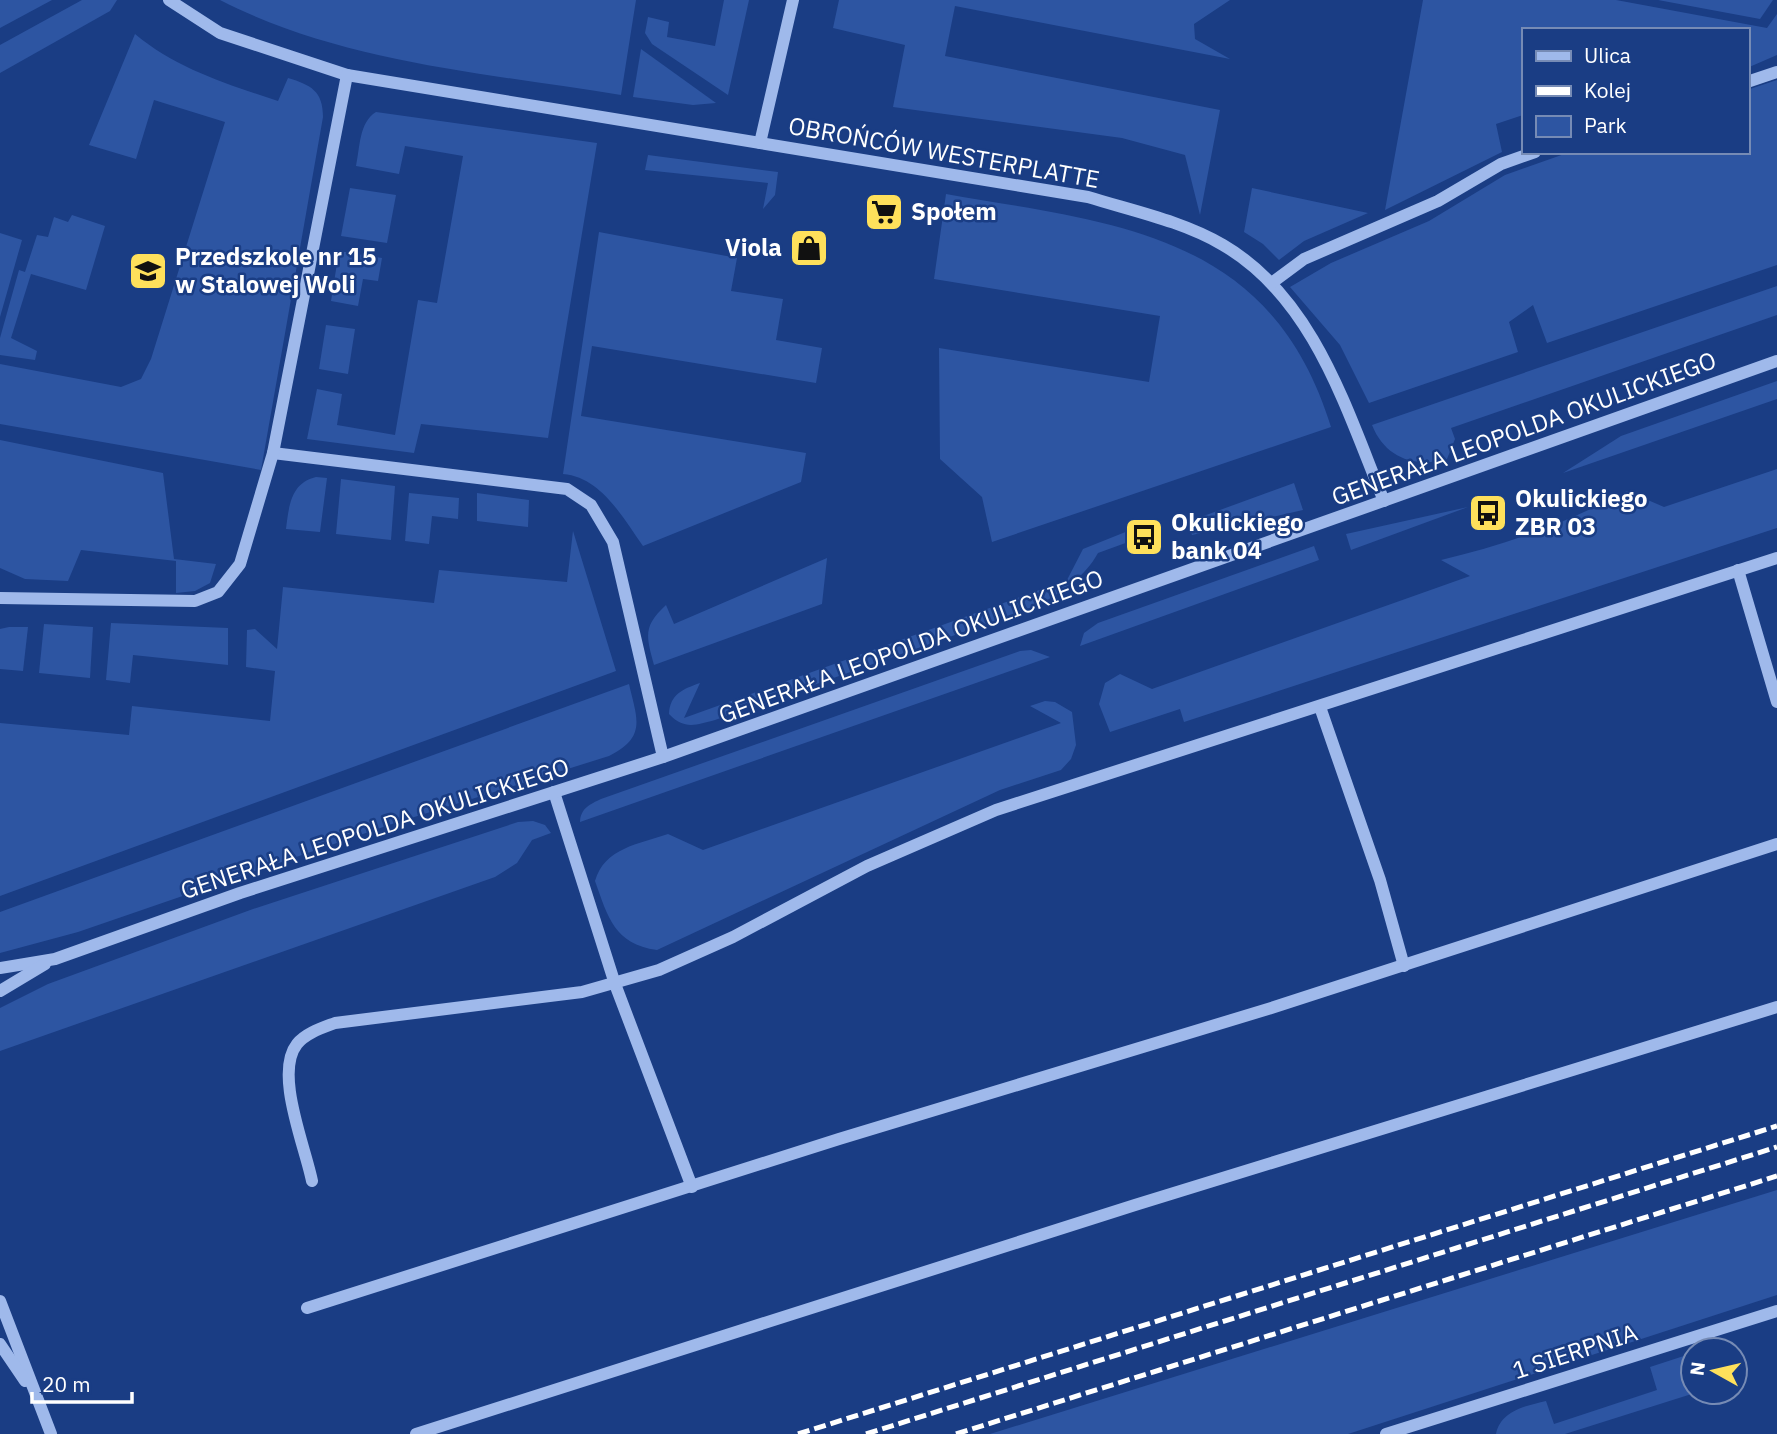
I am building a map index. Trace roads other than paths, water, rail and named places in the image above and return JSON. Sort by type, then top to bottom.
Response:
[{"type":"street","name":"OBROŃCÓW WESTERPLATTE","points":[[169,0],[220,33],[346,75],[1088,197],[1177,223],[1223,245],[1273,282],[1331,369],[1384,501]]},
{"type":"street","points":[[760,143],[793,0]]},
{"type":"street","points":[[1749,81],[1777,72]]},
{"type":"street","points":[[0,598],[195,601],[218,592],[240,564],[272,453],[346,75]]},
{"type":"street","points":[[1273,282],[1304,259],[1438,201],[1501,164],[1529,154]]},
{"type":"street","name":"GENERAŁA LEOPOLDA OKULICKIEGO","points":[[0,968],[55,959],[240,893],[663,757],[1777,361]]},
{"type":"street","points":[[272,453],[568,489],[591,505],[613,542],[663,757]]},
{"type":"street","points":[[312,1181],[287,1077],[290,1054],[304,1037],[335,1023],[582,992],[615,984],[693,957],[867,866],[967,821],[1092,778],[1777,558]]},
{"type":"street","points":[[1738,570],[1777,702]]},
{"type":"street","points":[[1320,706],[1380,880],[1404,966]]},
{"type":"street","points":[[554,792],[615,984],[692,1187]]},
{"type":"street","points":[[307,1308],[1404,966],[1777,844]]},
{"type":"street","name":"GENERAŁA LEOPOLDA OKULICKIEGO","points":[[0,991],[55,959]]},
{"type":"street","points":[[416,1434],[1161,1197],[1777,1007]]},
{"type":"street","points":[[0,1301],[33,1393],[51,1434]]},
{"type":"street","name":"1 SIERPNIA","points":[[1386,1434],[1777,1311]]},
{"type":"street","points":[[0,1344],[33,1393]]},
{"type":"railway","points":[[798,1434],[1777,1126]]},
{"type":"railway","points":[[866,1434],[1777,1147]]},
{"type":"railway","points":[[956,1434],[1777,1176]]},
{"type":"place","name":"Społem","points":[[884,212]]},
{"type":"place","name":"Viola","points":[[809,248]]},
{"type":"place","name":"Przedszkole nr 15 w Stalowej Woli","points":[[148,271]]},
{"type":"place","name":"Okulickiego ZBR 03","points":[[1488,513]]},
{"type":"place","name":"Okulickiego bank 04","points":[[1144,537]]}]
